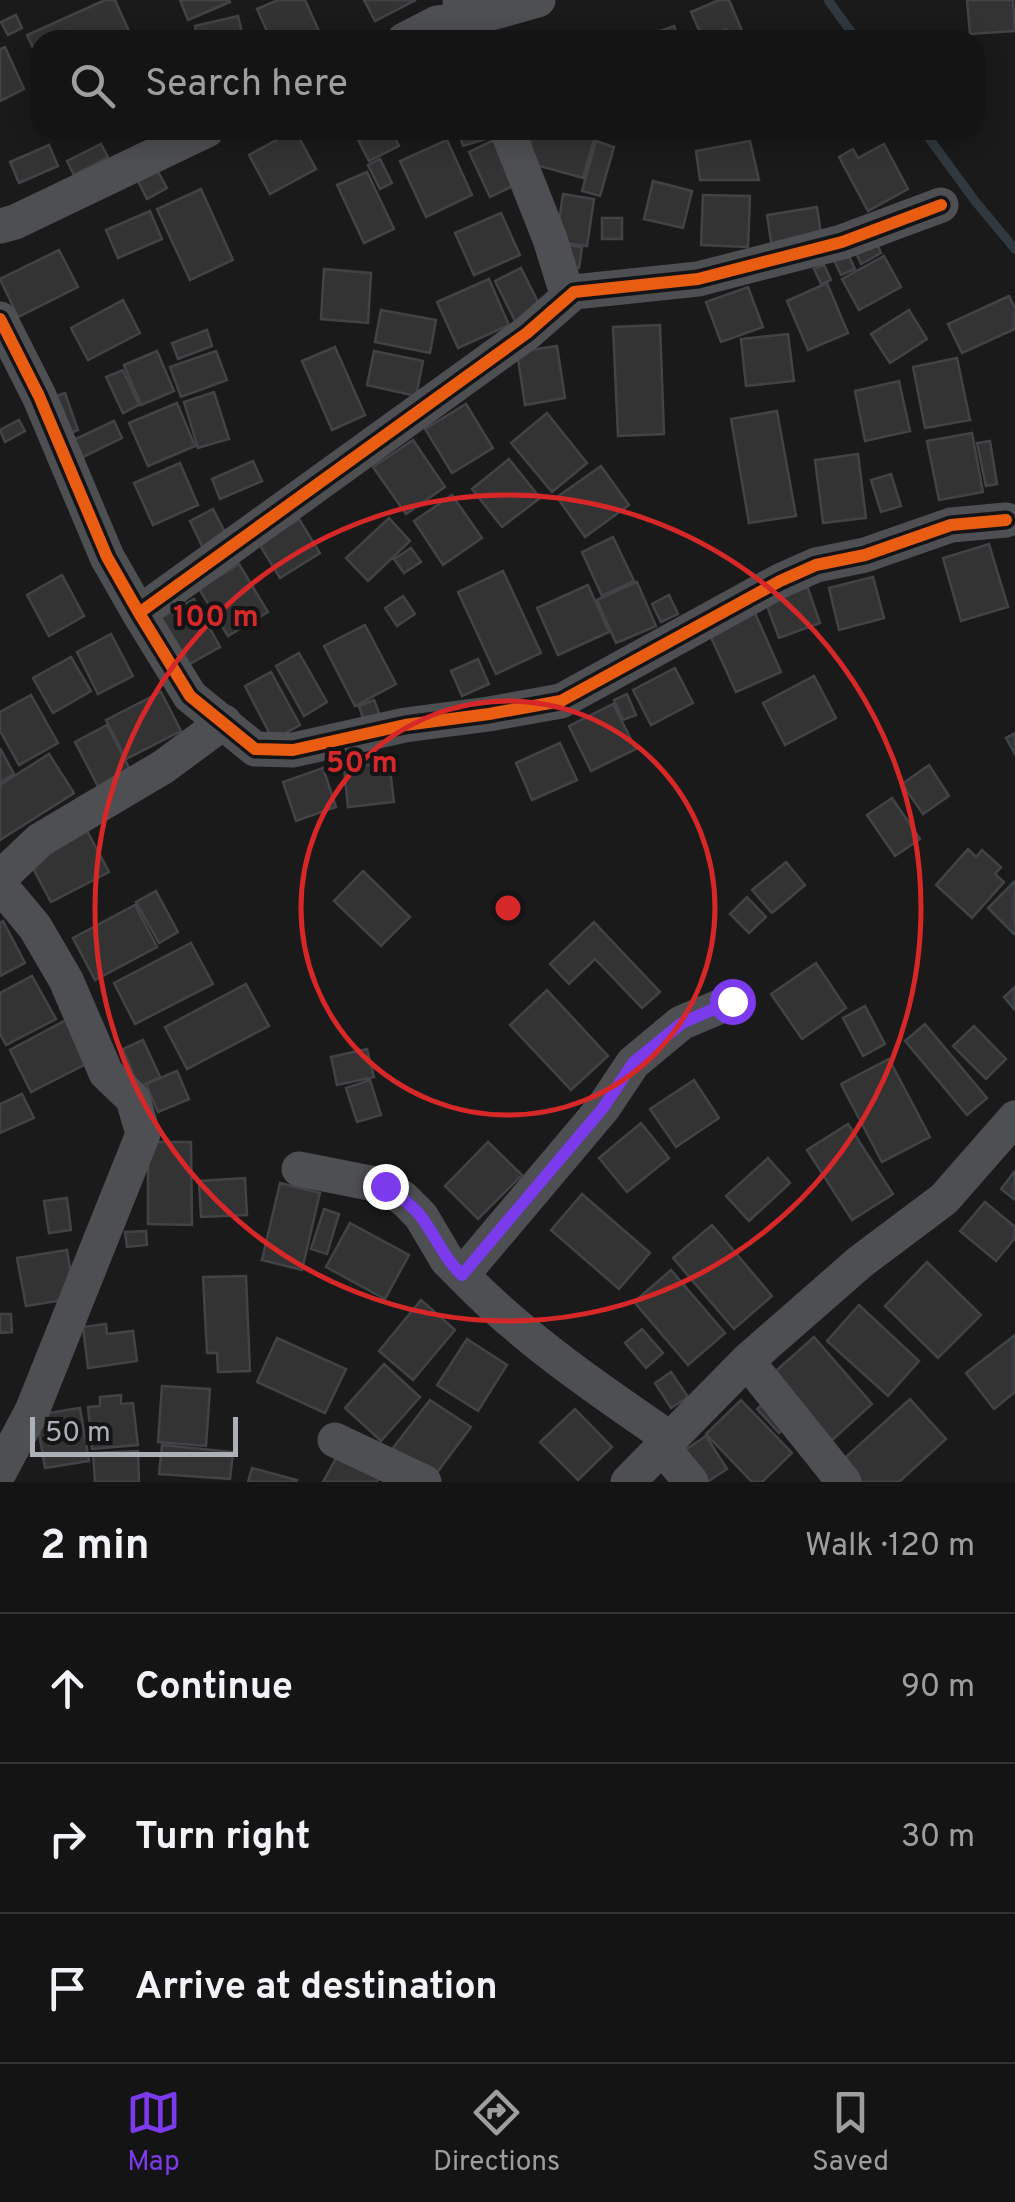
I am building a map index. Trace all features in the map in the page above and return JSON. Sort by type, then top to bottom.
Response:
[{"type":"street","points":[[423,30],[437,23],[466,20],[538,0]]},
{"type":"street","points":[[0,226],[186,140]]},
{"type":"street","points":[[511,140],[564,284],[574,292]]},
{"type":"street","points":[[139,613],[527,333],[574,292],[698,279],[842,242],[940,205]]},
{"type":"street","points":[[2,329],[39,396],[107,557],[139,613],[190,696],[254,749],[293,750],[405,725],[561,700],[780,580],[816,565],[866,555],[951,525],[1006,520]]},
{"type":"street","points":[[0,878],[40,840],[163,767],[224,722]]},
{"type":"street","points":[[0,885],[35,927],[66,980],[106,1073],[133,1099],[144,1134],[32,1411],[0,1472]]},
{"type":"street","points":[[462,1275],[603,1108],[633,1063],[682,1023],[732,1001]]},
{"type":"street","points":[[628,1482],[746,1361],[860,1262],[944,1199],[1015,1118]]},
{"type":"street","points":[[299,1169],[385,1186],[404,1199],[421,1216],[446,1260],[510,1322],[666,1442],[692,1482]]},
{"type":"street","points":[[746,1361],[844,1482]]},
{"type":"street","points":[[335,1440],[424,1482]]},
{"type":"building","points":[[105,0],[115,0],[128,30],[38,30]]},
{"type":"building","points":[[180,0],[229,0],[230,2],[188,20]]},
{"type":"building","points":[[278,0],[305,0],[318,30],[266,30],[257,9]]},
{"type":"building","points":[[364,0],[416,0],[375,21]]},
{"type":"building","points":[[719,0],[729,0],[742,30],[699,30],[691,12]]},
{"type":"building","points":[[967,0],[1013,0],[1015,31],[970,30]]},
{"type":"building","points":[[16,15],[22,28],[8,35],[1,22]]},
{"type":"building","points":[[238,16],[242,30],[196,30],[195,26]]},
{"type":"building","points":[[5,47],[24,89],[0,101],[0,49]]},
{"type":"building","points":[[277,140],[300,140],[316,169],[270,194],[249,155]]},
{"type":"building","points":[[358,140],[396,140],[399,146],[369,161]]},
{"type":"building","points":[[447,140],[472,195],[426,217],[400,161]]},
{"type":"building","points":[[461,140],[482,140],[463,146]]},
{"type":"building","points":[[494,140],[515,185],[490,197],[469,152]]},
{"type":"building","points":[[532,140],[594,140],[583,178],[525,162]]},
{"type":"building","points":[[596,141],[614,147],[600,196],[582,191]]},
{"type":"building","points":[[750,141],[759,180],[700,180],[696,151]]},
{"type":"building","points":[[101,144],[108,157],[74,175],[67,161]]},
{"type":"building","points":[[884,144],[908,189],[868,211],[839,157],[853,149],[858,158]]},
{"type":"building","points":[[49,145],[58,166],[19,183],[10,162]]},
{"type":"building","points":[[380,159],[392,183],[380,189],[368,165]]},
{"type":"building","points":[[157,170],[167,188],[147,199],[138,181]]},
{"type":"building","points":[[367,172],[394,229],[364,243],[337,185]]},
{"type":"building","points":[[653,181],[692,191],[683,228],[644,219]]},
{"type":"building","points":[[201,189],[233,260],[190,280],[157,209]]},
{"type":"building","points":[[563,194],[594,199],[587,246],[556,242]]},
{"type":"building","points":[[703,195],[750,196],[748,247],[701,245]]},
{"type":"building","points":[[817,207],[822,240],[772,248],[767,215]]},
{"type":"building","points":[[150,211],[162,239],[118,258],[106,230]]},
{"type":"building","points":[[501,213],[520,255],[474,275],[455,233]]},
{"type":"building","points":[[602,218],[622,218],[622,239],[602,239]]},
{"type":"building","points":[[875,240],[881,253],[861,264],[855,251]]},
{"type":"building","points":[[565,245],[582,247],[579,268],[562,266]]},
{"type":"building","points":[[59,250],[78,287],[18,317],[0,279]]},
{"type":"building","points":[[847,252],[855,269],[841,275],[833,258]]},
{"type":"building","points":[[884,256],[901,287],[859,310],[842,279]]},
{"type":"building","points":[[824,265],[831,280],[821,284],[814,269]]},
{"type":"building","points":[[521,268],[541,308],[515,321],[495,281]]},
{"type":"building","points":[[324,269],[371,273],[368,323],[321,319]]},
{"type":"building","points":[[489,279],[509,325],[458,348],[437,302]]},
{"type":"building","points":[[827,283],[848,333],[808,350],[787,301]]},
{"type":"building","points":[[748,287],[763,327],[721,342],[706,302]]},
{"type":"building","points":[[1009,296],[1015,308],[1015,329],[962,353],[948,324]]},
{"type":"building","points":[[123,300],[140,333],[88,360],[71,328]]},
{"type":"building","points":[[381,310],[436,320],[430,353],[375,342]]},
{"type":"building","points":[[909,310],[927,339],[890,363],[871,334]]},
{"type":"building","points":[[660,325],[664,434],[618,436],[613,327]]},
{"type":"building","points":[[207,330],[212,346],[178,359],[172,343]]},
{"type":"building","points":[[788,334],[794,381],[746,386],[741,339]]},
{"type":"building","points":[[557,346],[565,398],[525,405],[517,352]]},
{"type":"building","points":[[335,347],[365,415],[332,430],[302,361]]},
{"type":"building","points":[[157,351],[174,391],[141,405],[124,365]]},
{"type":"building","points":[[216,351],[227,380],[181,397],[170,367]]},
{"type":"building","points":[[374,351],[423,361],[416,396],[367,385]]},
{"type":"building","points":[[957,358],[970,420],[925,428],[913,367]]},
{"type":"building","points":[[123,370],[139,405],[123,413],[106,377]]},
{"type":"building","points":[[899,381],[910,431],[865,441],[855,391]]},
{"type":"building","points":[[214,392],[229,439],[198,448],[184,402]]},
{"type":"building","points":[[65,393],[78,430],[61,437],[47,399]]},
{"type":"building","points":[[177,403],[195,446],[148,466],[129,423]]},
{"type":"building","points":[[466,404],[493,448],[452,473],[425,429]]},
{"type":"building","points":[[777,411],[796,516],[749,523],[731,419]]},
{"type":"building","points":[[547,413],[587,463],[552,492],[511,443]]},
{"type":"building","points":[[19,420],[25,431],[5,442],[0,430]]},
{"type":"building","points":[[114,421],[122,438],[79,459],[71,441]]},
{"type":"building","points":[[972,433],[983,492],[939,500],[927,441]]},
{"type":"building","points":[[413,440],[445,487],[406,514],[373,467]]},
{"type":"building","points":[[990,441],[997,484],[986,486],[977,443]]},
{"type":"building","points":[[858,454],[866,518],[823,523],[815,460]]},
{"type":"building","points":[[509,459],[540,498],[502,527],[472,489]]},
{"type":"building","points":[[253,461],[262,481],[220,499],[212,479]]},
{"type":"building","points":[[180,463],[198,505],[153,525],[134,483]]},
{"type":"building","points":[[601,466],[629,505],[585,537],[557,497]]},
{"type":"building","points":[[891,474],[901,506],[881,512],[871,480]]},
{"type":"building","points":[[452,495],[482,538],[443,565],[414,521]]},
{"type":"building","points":[[213,509],[228,538],[204,550],[190,521]]},
{"type":"building","points":[[389,518],[410,541],[368,581],[346,558]]},
{"type":"building","points":[[299,519],[320,553],[280,578],[259,544]]},
{"type":"building","points":[[613,537],[634,581],[602,596],[582,552]]},
{"type":"building","points":[[989,544],[1008,607],[961,621],[943,558]]},
{"type":"building","points":[[411,548],[421,562],[404,573],[394,559]]},
{"type":"building","points":[[239,564],[268,612],[228,636],[199,589]]},
{"type":"building","points":[[503,571],[541,653],[496,674],[458,592]]},
{"type":"building","points":[[62,575],[84,616],[49,636],[27,595]]},
{"type":"building","points":[[873,577],[884,618],[839,630],[829,588]]},
{"type":"building","points":[[637,582],[656,626],[616,643],[597,600]]},
{"type":"building","points":[[806,583],[820,623],[779,638],[764,598]]},
{"type":"building","points":[[588,585],[609,632],[558,655],[537,608]]},
{"type":"building","points":[[669,595],[678,614],[661,622],[652,604]]},
{"type":"building","points":[[403,596],[415,614],[397,626],[385,608]]},
{"type":"building","points":[[194,599],[220,647],[179,670],[152,623]]},
{"type":"building","points":[[751,604],[781,672],[736,692],[705,624]]},
{"type":"building","points":[[365,625],[396,684],[355,706],[324,646]]},
{"type":"building","points":[[111,634],[133,676],[98,694],[77,652]]},
{"type":"building","points":[[299,653],[327,702],[304,716],[276,666]]},
{"type":"building","points":[[71,657],[91,691],[53,713],[33,678]]},
{"type":"building","points":[[478,659],[489,684],[462,696],[451,671]]},
{"type":"building","points":[[675,668],[693,703],[651,725],[633,690]]},
{"type":"building","points":[[271,672],[300,725],[273,740],[245,686]]},
{"type":"building","points":[[814,676],[836,718],[785,745],[763,703]]},
{"type":"building","points":[[161,692],[181,731],[126,759],[106,720]]},
{"type":"building","points":[[627,694],[636,715],[623,720],[614,700]]},
{"type":"building","points":[[31,695],[58,743],[19,765],[0,731],[0,712]]},
{"type":"building","points":[[374,700],[381,718],[365,724],[359,706]]},
{"type":"building","points":[[613,704],[636,749],[591,771],[569,726]]},
{"type":"building","points":[[107,725],[135,779],[103,796],[75,742]]},
{"type":"building","points":[[1015,733],[1015,754],[1006,738]]},
{"type":"building","points":[[560,743],[577,780],[532,800],[516,763]]},
{"type":"building","points":[[0,748],[14,774],[0,782]]},
{"type":"building","points":[[49,754],[74,793],[0,840],[0,785]]},
{"type":"building","points":[[389,762],[394,802],[348,807],[344,768]]},
{"type":"building","points":[[929,765],[949,796],[923,814],[902,784]]},
{"type":"building","points":[[323,768],[336,807],[296,821],[283,782]]},
{"type":"building","points":[[892,798],[920,839],[895,856],[867,815]]},
{"type":"building","points":[[86,829],[109,872],[51,902],[28,859]]},
{"type":"building","points":[[968,849],[976,857],[982,850],[1001,867],[995,874],[1004,882],[972,918],[936,885]]},
{"type":"building","points":[[786,862],[805,885],[772,913],[752,890]]},
{"type":"building","points":[[363,871],[410,917],[381,946],[334,901]]},
{"type":"building","points":[[1015,881],[1015,933],[1014,934],[988,908]]},
{"type":"building","points":[[156,891],[178,932],[159,943],[136,902]]},
{"type":"building","points":[[747,897],[766,917],[749,933],[730,914]]},
{"type":"building","points":[[135,905],[157,947],[95,980],[73,938]]},
{"type":"building","points":[[3,921],[25,963],[0,976],[0,923]]},
{"type":"building","points":[[594,922],[660,992],[642,1008],[595,959],[569,984],[550,964]]},
{"type":"building","points":[[191,943],[213,984],[135,1024],[114,983]]},
{"type":"building","points":[[816,963],[846,1008],[802,1039],[771,994]]},
{"type":"building","points":[[32,976],[56,1019],[6,1045],[0,1034],[0,993]]},
{"type":"building","points":[[246,984],[269,1026],[187,1069],[165,1027]]},
{"type":"building","points":[[1015,987],[1015,1010],[1004,997]]},
{"type":"building","points":[[547,990],[608,1056],[571,1090],[510,1025]]},
{"type":"building","points":[[865,1006],[885,1044],[863,1056],[843,1018]]},
{"type":"building","points":[[66,1020],[88,1063],[31,1092],[10,1050]]},
{"type":"building","points":[[925,1024],[987,1098],[967,1115],[905,1041]]},
{"type":"building","points":[[974,1026],[1006,1059],[986,1079],[953,1046]]},
{"type":"building","points":[[143,1040],[160,1077],[139,1087],[123,1049]]},
{"type":"building","points":[[367,1049],[374,1077],[337,1085],[331,1057]]},
{"type":"building","points":[[889,1059],[930,1137],[882,1162],[841,1084]]},
{"type":"building","points":[[177,1071],[189,1099],[158,1112],[146,1084]]},
{"type":"building","points":[[370,1080],[381,1115],[357,1122],[346,1088]]},
{"type":"building","points":[[694,1080],[719,1118],[676,1147],[650,1109]]},
{"type":"building","points":[[22,1094],[34,1118],[0,1133],[0,1104]]},
{"type":"building","points":[[641,1123],[669,1158],[627,1192],[599,1158]]},
{"type":"building","points":[[848,1124],[893,1194],[852,1220],[807,1150]]},
{"type":"building","points":[[148,1142],[191,1142],[192,1225],[148,1224]]},
{"type":"building","points":[[488,1142],[522,1175],[478,1219],[445,1186]]},
{"type":"building","points":[[768,1158],[790,1183],[749,1221],[726,1196]]},
{"type":"building","points":[[1015,1171],[1015,1200],[1001,1189]]},
{"type":"building","points":[[245,1178],[247,1215],[201,1217],[199,1181]]},
{"type":"building","points":[[280,1183],[320,1193],[302,1270],[262,1260]]},
{"type":"building","points":[[582,1194],[650,1253],[619,1289],[551,1230]]},
{"type":"building","points":[[67,1198],[71,1230],[49,1233],[44,1201]]},
{"type":"building","points":[[985,1202],[1015,1227],[1015,1238],[996,1261],[960,1231]]},
{"type":"building","points":[[324,1209],[339,1214],[327,1254],[311,1249]]},
{"type":"building","points":[[350,1223],[409,1255],[385,1299],[326,1267]]},
{"type":"building","points":[[712,1225],[772,1296],[734,1329],[673,1258]]},
{"type":"building","points":[[146,1231],[147,1245],[127,1247],[125,1232]]},
{"type":"building","points":[[67,1250],[75,1298],[26,1306],[17,1258]]},
{"type":"building","points":[[927,1262],[981,1315],[938,1358],[885,1306]]},
{"type":"building","points":[[671,1270],[725,1333],[688,1365],[634,1302]]},
{"type":"building","points":[[246,1276],[250,1371],[218,1372],[217,1353],[207,1353],[203,1277]]},
{"type":"building","points":[[421,1300],[455,1330],[413,1380],[379,1351]]},
{"type":"building","points":[[859,1305],[919,1361],[888,1396],[827,1341]]},
{"type":"building","points":[[0,1314],[11,1314],[12,1332],[0,1333]]},
{"type":"building","points":[[106,1324],[107,1334],[133,1331],[137,1361],[88,1368],[83,1327]]},
{"type":"building","points":[[642,1329],[663,1353],[646,1368],[625,1343]]},
{"type":"building","points":[[1015,1335],[1015,1392],[994,1409],[966,1373]]},
{"type":"building","points":[[814,1337],[872,1404],[829,1443],[770,1376]]},
{"type":"building","points":[[277,1338],[346,1369],[325,1413],[257,1382]]},
{"type":"building","points":[[467,1339],[507,1365],[478,1411],[437,1385]]},
{"type":"building","points":[[384,1364],[420,1397],[381,1441],[345,1408]]},
{"type":"building","points":[[671,1372],[688,1397],[671,1408],[655,1383]]},
{"type":"building","points":[[162,1386],[210,1389],[206,1446],[158,1442]]},
{"type":"building","points":[[121,1395],[121,1404],[133,1403],[138,1445],[92,1449],[88,1407],[100,1406],[100,1397]]},
{"type":"building","points":[[771,1397],[792,1421],[779,1433],[757,1409]]},
{"type":"building","points":[[910,1399],[946,1439],[899,1482],[852,1482],[837,1465]]},
{"type":"building","points":[[430,1400],[471,1427],[433,1478],[393,1448]]},
{"type":"building","points":[[741,1400],[792,1453],[762,1482],[752,1482],[706,1434]]},
{"type":"building","points":[[80,1408],[89,1461],[45,1468],[36,1415]]},
{"type":"building","points":[[575,1409],[612,1447],[578,1480],[540,1442]]},
{"type":"building","points":[[706,1436],[727,1469],[707,1482],[676,1456]]},
{"type":"building","points":[[162,1445],[233,1452],[230,1479],[159,1474]]},
{"type":"building","points":[[138,1451],[139,1482],[95,1482],[93,1453]]},
{"type":"building","points":[[339,1453],[380,1476],[377,1482],[323,1482]]},
{"type":"building","points":[[252,1468],[297,1480],[248,1482]]},
{"type":"waterway","points":[[828,0],[850,30]]},
{"type":"waterway","points":[[930,140],[1015,249]]},
{"type":"cycle path","points":[[139,613],[527,333],[574,292],[698,279],[842,242],[941,205]]},
{"type":"cycle path","points":[[0,319],[39,396],[107,557],[139,613],[190,696],[255,749],[293,750],[405,725],[561,701],[816,565],[865,555],[951,525],[1006,520]]},
{"type":"route","points":[[385,1186],[421,1216],[446,1260],[462,1275],[603,1108],[633,1063],[682,1023],[732,1001]]}]
